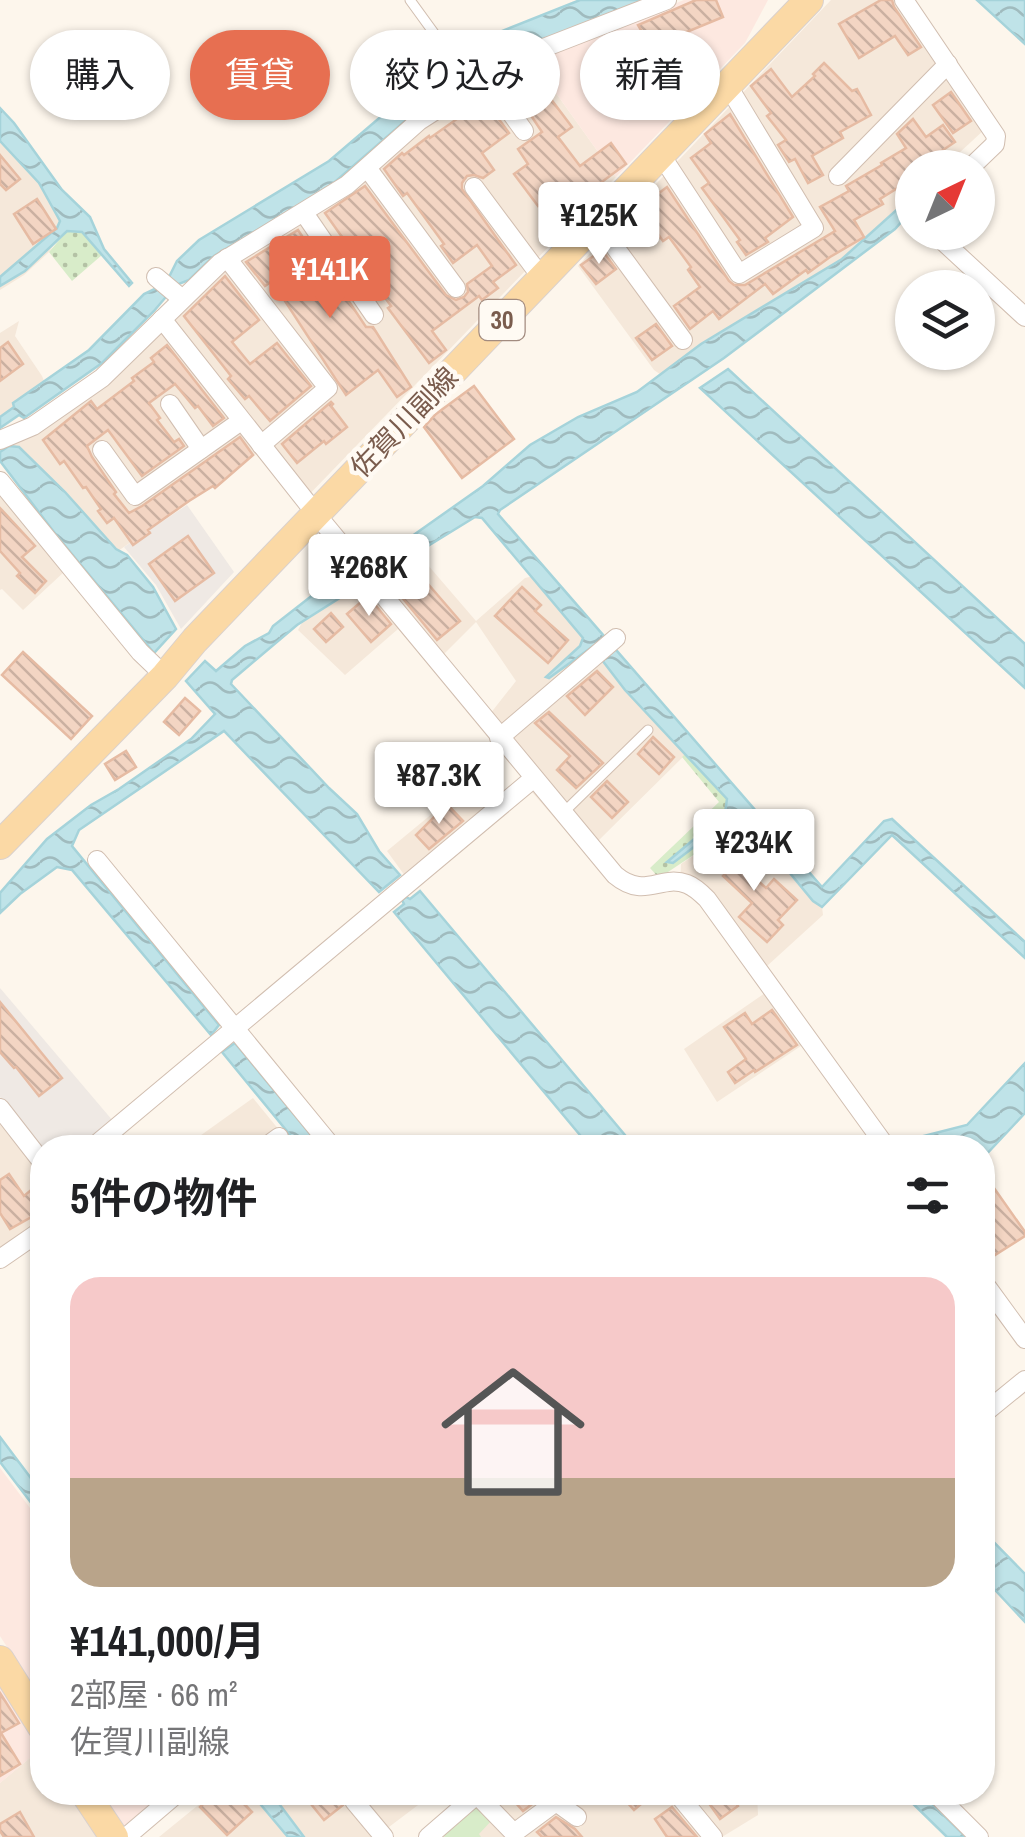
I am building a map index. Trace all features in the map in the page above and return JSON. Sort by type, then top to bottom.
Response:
[{"type":"main road","name":"佐賀川副線","points":[[0,845],[810,0]]},
{"type":"main road","points":[[0,1660],[30,1708]]},
{"type":"main road","points":[[93,1805],[114,1837]]},
{"type":"street","points":[[560,42],[667,0]]},
{"type":"street","points":[[904,0],[996,136],[989,150]]},
{"type":"street","points":[[838,176],[948,64]]},
{"type":"street","points":[[661,155],[739,274],[814,228],[728,86]]},
{"type":"street","points":[[0,440],[32,426],[102,378],[162,319],[178,296],[227,258],[347,185],[421,120]]},
{"type":"street","points":[[517,120],[524,130]]},
{"type":"street","points":[[368,168],[456,288]]},
{"type":"street","points":[[474,187],[542,278]]},
{"type":"street","points":[[304,213],[374,315]]},
{"type":"street","points":[[594,224],[610,239],[684,340]]},
{"type":"street","points":[[952,250],[1025,317]]},
{"type":"street","points":[[227,258],[328,388],[261,445]]},
{"type":"street","points":[[156,277],[178,296]]},
{"type":"street","points":[[162,319],[316,514],[614,875],[626,884],[647,887],[680,882],[692,885],[708,899],[878,1135]]},
{"type":"street","points":[[170,404],[201,449]]},
{"type":"street","points":[[102,450],[135,496],[242,420]]},
{"type":"street","points":[[0,481],[140,652],[165,676]]},
{"type":"street","points":[[499,738],[613,641]]},
{"type":"street","points":[[107,1135],[534,778]]},
{"type":"street","points":[[98,860],[321,1135]]},
{"type":"street","points":[[0,1108],[30,1147]]},
{"type":"street","points":[[0,1259],[30,1238]]},
{"type":"street","points":[[995,1298],[1025,1340]]},
{"type":"street","points":[[995,1404],[1025,1380]]},
{"type":"street","points":[[126,1837],[164,1805]]},
{"type":"street","points":[[357,1805],[384,1837]]},
{"type":"street","points":[[428,1837],[466,1805]]},
{"type":"street","points":[[489,1805],[514,1834],[552,1805]]},
{"type":"street","points":[[560,1805],[577,1817]]},
{"type":"street","points":[[686,1805],[712,1837]]},
{"type":"street","points":[[947,1805],[979,1837]]},
{"type":"lane","points":[[410,0],[432,30]]},
{"type":"lane","points":[[563,813],[648,730]]},
{"type":"shaded area","points":[[684,0],[768,0],[745,43],[720,69],[720,30],[610,30]]},
{"type":"shaded area","points":[[831,0],[899,0],[985,129],[962,150],[895,150],[895,213],[832,272],[667,379],[654,370],[578,266]]},
{"type":"shaded area","points":[[580,42],[580,120],[671,120],[616,177],[560,99],[560,50]]},
{"type":"shaded area","points":[[560,99],[616,177],[300,504],[259,452],[111,556],[10,442],[32,434],[230,260],[425,122],[560,120]]},
{"type":"shaded area","points":[[0,138],[74,215],[49,252],[0,290]]},
{"type":"shaded area","points":[[19,321],[15,336],[46,386],[0,420],[0,333]]},
{"type":"shaded area","points":[[0,489],[65,571],[23,610],[0,590]]},
{"type":"shaded area","points":[[187,505],[234,572],[181,629],[156,585],[124,547]]},
{"type":"shaded area","points":[[410,549],[476,621],[525,578],[538,575],[689,751],[598,841],[583,851],[532,792],[413,887],[387,851],[468,784],[489,808],[523,779],[479,725],[516,681],[476,622],[442,656],[427,663],[398,629],[345,675],[298,630],[305,617]]},
{"type":"shaded area","points":[[746,820],[822,907],[823,915],[767,966],[815,1032],[804,1044],[717,1102],[684,1049],[765,993],[699,903],[680,891],[681,864]]},
{"type":"shaded area","points":[[0,988],[113,1121],[96,1135],[30,1137],[0,1097]]},
{"type":"shaded area","points":[[253,1098],[283,1135],[201,1135]]},
{"type":"shaded area","points":[[0,1116],[30,1155],[30,1247],[0,1268]]},
{"type":"shaded area","points":[[0,1468],[30,1508],[30,1682],[0,1636]]},
{"type":"shaded area","points":[[0,1682],[30,1729],[30,1758],[0,1783]]},
{"type":"shaded area","points":[[30,1758],[30,1805],[78,1805],[98,1837],[0,1837],[0,1783]]},
{"type":"shaded area","points":[[110,1805],[149,1805],[124,1826]]},
{"type":"shaded area","points":[[198,1805],[418,1805],[385,1830],[390,1837],[159,1837]]},
{"type":"shaded area","points":[[459,1805],[758,1805],[758,1815],[722,1837],[422,1837]]},
{"type":"green space","points":[[67,231],[82,231],[102,255],[72,281],[49,252]]},
{"type":"green space","points":[[685,754],[727,799],[726,813],[668,861],[673,863],[732,818],[746,820],[659,878],[650,868],[719,802],[682,757]]},
{"type":"green space","points":[[476,1805],[492,1820],[479,1834],[481,1837],[441,1834]]},
{"type":"water","points":[[580,0],[644,0],[560,35],[560,30],[505,30]]},
{"type":"water","points":[[977,0],[1025,0],[1025,44]]},
{"type":"water","points":[[0,108],[62,190],[90,217],[104,249],[132,283],[129,286],[82,232],[67,231],[25,271],[0,286],[0,277],[57,228],[60,221],[39,183],[0,141]]},
{"type":"water","points":[[377,120],[406,120],[329,187],[214,256],[189,280],[176,285],[102,363],[24,418],[19,415],[0,428],[0,417],[14,407],[13,403],[89,350],[144,294],[169,277],[177,261],[199,240],[329,161]]},
{"type":"water","points":[[895,211],[895,229],[724,358],[498,514],[822,887],[884,821],[892,819],[1025,942],[1025,958],[892,835],[822,907],[746,820],[732,818],[673,863],[667,862],[725,813],[727,799],[625,690],[592,647],[546,677],[580,646],[583,638],[482,518],[475,517],[379,576],[371,565],[483,486],[530,445],[578,417],[637,392],[701,344],[842,259]]},
{"type":"water","points":[[728,369],[1025,644],[1025,688],[700,388]]},
{"type":"water","points":[[9,446],[19,447],[65,492],[153,587],[176,629],[154,653],[0,461],[0,452]]},
{"type":"water","points":[[358,575],[365,582],[297,625],[231,684],[357,814],[379,851],[400,875],[379,892],[224,731],[79,830],[72,846],[219,1025],[211,1035],[72,870],[57,867],[0,913],[0,893],[47,839],[191,739],[215,714],[186,681],[205,661],[216,671],[318,591],[334,588]]},
{"type":"water","points":[[420,891],[625,1135],[580,1135],[394,912],[404,904],[402,900]]},
{"type":"water","points":[[235,1043],[311,1135],[290,1135],[222,1052]]},
{"type":"water","points":[[1025,1063],[1025,1113],[995,1145],[995,1135],[928,1135],[967,1125]]},
{"type":"water","points":[[0,1437],[30,1477],[30,1501],[0,1462]]},
{"type":"water","points":[[995,1543],[1025,1574],[1025,1622],[995,1590]]},
{"type":"water","points":[[261,1805],[280,1805],[304,1837],[288,1837]]},
{"type":"water","points":[[914,1805],[933,1805],[966,1837],[947,1837]]},
{"type":"building","points":[[696,0],[716,0],[723,17],[691,30],[641,30],[638,25]]},
{"type":"building","points":[[881,0],[892,0],[921,47],[908,55],[895,36],[859,58],[839,24]]},
{"type":"building","points":[[824,63],[852,91],[857,89],[871,115],[840,132],[843,138],[812,156],[823,175],[808,183],[795,159],[789,162],[778,145],[786,140],[751,86],[771,69],[792,97]]},
{"type":"building","points":[[951,92],[971,121],[953,133],[933,105]]},
{"type":"building","points":[[560,111],[572,127],[558,137],[580,166],[611,143],[626,164],[595,187],[597,190],[573,208],[576,213],[565,221],[548,198],[538,206],[514,174],[528,164],[518,149],[542,132],[534,120],[560,120]]},
{"type":"building","points":[[730,114],[793,217],[765,238],[768,242],[746,255],[737,242],[740,240],[702,188],[709,183],[691,158],[711,143],[705,134]]},
{"type":"building","points":[[913,119],[926,137],[943,125],[955,142],[943,150],[903,150],[906,148],[897,134]]},
{"type":"building","points":[[456,120],[500,120],[509,133],[482,153],[494,170],[483,178],[467,176],[462,189],[516,265],[493,282],[498,288],[482,300],[479,296],[432,331],[446,350],[429,363],[325,213],[365,186],[446,295],[456,300],[464,297],[467,284],[492,266],[477,245],[453,263],[407,193],[403,196],[384,169],[402,153]]},
{"type":"building","points":[[0,155],[20,179],[6,190],[0,184]]},
{"type":"building","points":[[895,155],[895,190],[880,199],[883,204],[854,220],[864,237],[773,294],[765,284],[719,319],[713,311],[690,329],[674,306],[700,287],[669,237],[663,241],[639,208],[667,187],[729,281],[745,285],[835,231],[820,207],[849,191],[846,186]]},
{"type":"building","points":[[37,199],[56,229],[33,244],[14,214]]},
{"type":"building","points":[[298,230],[306,242],[280,260],[298,286],[326,267],[366,327],[373,327],[411,387],[397,397],[378,370],[346,395],[272,281],[265,286],[246,262]]},
{"type":"building","points":[[602,250],[616,269],[596,284],[581,265]]},
{"type":"building","points":[[225,276],[259,320],[232,342],[250,364],[277,343],[311,386],[270,421],[228,379],[231,376],[184,316]]},
{"type":"building","points":[[656,324],[672,346],[652,360],[636,338]]},
{"type":"building","points":[[8,342],[23,364],[0,381],[0,348]]},
{"type":"building","points":[[167,345],[224,418],[213,426],[175,384],[149,403],[174,442],[179,439],[184,446],[142,476],[108,430],[87,446],[114,494],[129,513],[240,437],[253,455],[215,488],[189,501],[133,545],[114,518],[107,523],[86,487],[64,461],[60,464],[43,440],[91,401],[97,409],[134,381],[132,378],[154,362],[151,358]]},
{"type":"building","points":[[474,386],[514,439],[462,478],[424,427]]},
{"type":"building","points":[[331,402],[347,427],[297,463],[282,444]]},
{"type":"building","points":[[0,508],[35,546],[22,557],[46,581],[35,593],[0,551]]},
{"type":"building","points":[[188,536],[214,573],[175,601],[149,564]]},
{"type":"building","points":[[422,577],[460,621],[437,640],[400,595]]},
{"type":"building","points":[[522,587],[541,605],[535,611],[568,640],[548,663],[495,616]]},
{"type":"building","points":[[368,596],[391,624],[371,642],[347,614]]},
{"type":"building","points":[[331,613],[343,627],[326,642],[314,629]]},
{"type":"building","points":[[23,652],[92,716],[71,739],[2,675]]},
{"type":"building","points":[[597,671],[613,687],[585,715],[567,696]]},
{"type":"building","points":[[185,698],[200,711],[179,735],[164,722]]},
{"type":"building","points":[[549,712],[603,763],[576,788],[557,770],[570,756],[535,723]]},
{"type":"building","points":[[653,737],[674,757],[659,774],[638,754]]},
{"type":"building","points":[[126,751],[136,767],[115,780],[105,764]]},
{"type":"building","points":[[607,781],[628,802],[612,818],[591,797]]},
{"type":"building","points":[[447,804],[463,821],[429,849],[416,835]]},
{"type":"building","points":[[708,836],[717,840],[766,888],[774,879],[797,900],[778,920],[783,925],[767,942],[739,917],[752,903],[723,876],[728,871],[701,844]]},
{"type":"building","points":[[0,1002],[62,1078],[39,1096],[0,1052]]},
{"type":"building","points":[[772,1010],[797,1045],[735,1083],[728,1072],[746,1059],[724,1027],[745,1013],[752,1024]]},
{"type":"building","points":[[9,1174],[24,1196],[30,1191],[30,1218],[10,1229],[0,1213],[0,1180]]},
{"type":"building","points":[[995,1189],[1025,1232],[1025,1236],[995,1255]]},
{"type":"building","points":[[0,1693],[19,1723],[1,1733],[20,1764],[0,1776]]},
{"type":"building","points":[[245,1805],[252,1812],[227,1835],[200,1807]]},
{"type":"building","points":[[312,1805],[343,1805],[324,1820]]},
{"type":"building","points":[[710,1805],[737,1805],[738,1806],[720,1819]]},
{"type":"building","points":[[672,1807],[697,1837],[667,1837],[655,1819]]},
{"type":"building","points":[[20,1812],[34,1837],[4,1837],[0,1824]]},
{"type":"building","points":[[556,1817],[582,1837],[542,1837],[537,1832]]}]
